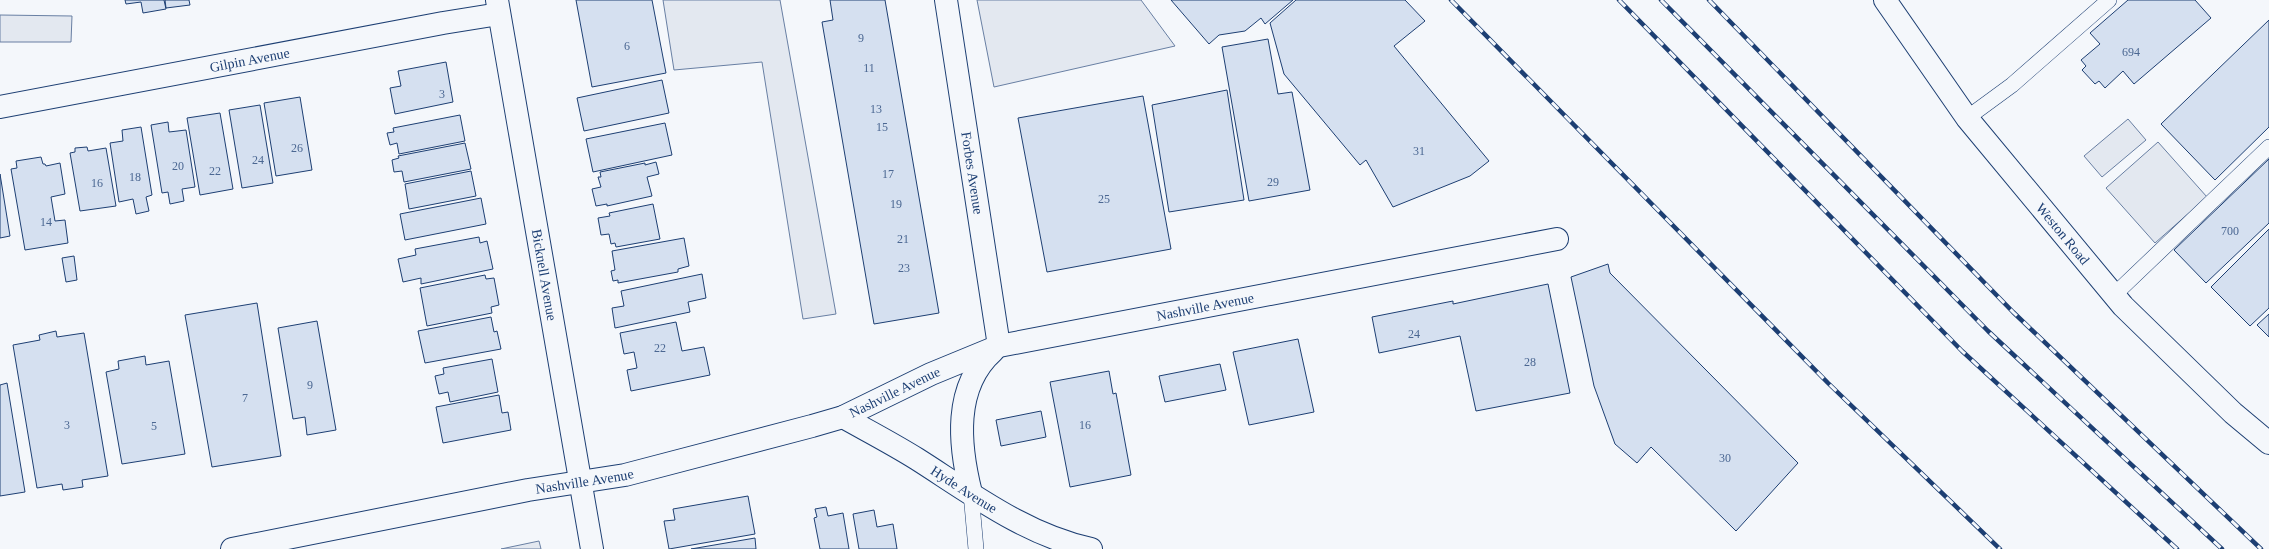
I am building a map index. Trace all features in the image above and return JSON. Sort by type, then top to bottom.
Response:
[{"type":"street","name":"Forbes Avenue","points":[[946,0],[998,346]]},
{"type":"street","name":"Weston Road","points":[[1885,0],[1967,118],[2114,295],[2233,413],[2269,443]]},
{"type":"street","name":"Gilpin Avenue","points":[[0,107],[444,23],[498,7]]},
{"type":"street","name":"Bicknell Avenue","points":[[498,7],[592,549]]},
{"type":"street","name":"Nashville Avenue","points":[[232,549],[528,490],[625,475],[843,417],[931,374],[998,346],[1557,239]]},
{"type":"street","points":[[971,493],[962,447],[961,428],[964,407],[969,385],[974,373],[981,362],[998,346]]},
{"type":"street","name":"Hyde Avenue","points":[[843,417],[915,457],[971,493],[1030,528],[1065,544],[1091,549]]},
{"type":"lane","points":[[1967,118],[2012,85],[2109,0]]},
{"type":"lane","points":[[2114,295],[2269,147]]},
{"type":"lane","points":[[971,493],[976,549]]},
{"type":"shaded area","points":[[663,0],[780,0],[836,314],[803,319],[762,62],[674,70]]},
{"type":"shaded area","points":[[977,0],[1141,0],[1175,46],[994,87]]},
{"type":"shaded area","points":[[0,15],[72,16],[71,42],[0,42]]},
{"type":"shaded area","points":[[2128,119],[2146,140],[2102,177],[2084,156]]},
{"type":"shaded area","points":[[2158,142],[2207,197],[2155,243],[2106,188]]},
{"type":"shaded area","points":[[539,541],[541,549],[501,549]]},
{"type":"building","points":[[125,0],[164,0],[166,9],[143,13],[141,2],[126,4]]},
{"type":"building","points":[[165,0],[189,0],[190,5],[166,8]]},
{"type":"building","points":[[576,0],[652,0],[666,73],[592,87]]},
{"type":"building","points":[[830,0],[885,0],[939,313],[874,324],[822,22],[833,20]]},
{"type":"building","points":[[1171,0],[1293,0],[1265,24],[1261,18],[1245,31],[1219,35],[1209,44]]},
{"type":"building","points":[[1296,0],[1405,0],[1425,21],[1394,46],[1489,161],[1470,176],[1393,207],[1366,160],[1360,165],[1284,74],[1270,23]]},
{"type":"building","points":[[2128,0],[2195,0],[2211,18],[2134,84],[2123,71],[2105,88],[2099,81],[2095,84],[2082,70],[2086,66],[2081,60],[2100,44],[2090,33]]},
{"type":"building","points":[[2269,20],[2269,127],[2215,180],[2161,124]]},
{"type":"building","points":[[1268,39],[1278,94],[1292,92],[1310,190],[1249,201],[1222,47]]},
{"type":"building","points":[[446,62],[453,102],[395,114],[390,88],[401,86],[398,71]]},
{"type":"building","points":[[662,80],[669,113],[584,131],[577,98]]},
{"type":"building","points":[[1227,90],[1244,200],[1169,212],[1152,105]]},
{"type":"building","points":[[1143,96],[1171,249],[1047,272],[1018,118]]},
{"type":"building","points":[[300,97],[312,170],[276,176],[264,103]]},
{"type":"building","points":[[260,105],[273,183],[242,188],[229,110]]},
{"type":"building","points":[[220,113],[233,189],[200,195],[187,118]]},
{"type":"building","points":[[460,115],[465,141],[399,154],[397,143],[390,145],[387,133],[394,132],[393,128]]},
{"type":"building","points":[[168,122],[169,132],[186,130],[195,187],[182,189],[184,201],[170,204],[168,192],[162,193],[151,125]]},
{"type":"building","points":[[665,123],[672,155],[593,172],[586,139]]},
{"type":"building","points":[[141,127],[152,195],[146,197],[149,211],[136,214],[133,199],[119,202],[110,143],[123,141],[122,130]]},
{"type":"building","points":[[465,143],[471,169],[404,182],[402,171],[394,172],[392,160],[399,158],[398,156]]},
{"type":"building","points":[[87,147],[88,151],[106,148],[116,206],[80,211],[70,153],[75,152],[75,148]]},
{"type":"building","points":[[41,157],[43,164],[46,166],[60,163],[65,194],[51,197],[55,221],[65,220],[68,243],[25,250],[11,169],[17,168],[16,161]]},
{"type":"building","points":[[2269,159],[2269,223],[2206,283],[2174,250]]},
{"type":"building","points":[[656,162],[659,174],[647,177],[652,196],[607,206],[607,204],[596,206],[592,189],[601,187],[598,177],[601,177],[600,172]]},
{"type":"building","points":[[471,171],[476,196],[409,209],[405,184]]},
{"type":"building","points":[[0,174],[10,236],[0,238]]},
{"type":"building","points":[[481,198],[486,224],[405,240],[400,214]]},
{"type":"building","points":[[653,204],[660,239],[616,247],[615,243],[611,244],[609,234],[601,235],[598,218],[610,216],[609,213]]},
{"type":"building","points":[[2269,229],[2269,308],[2250,326],[2211,287]]},
{"type":"building","points":[[479,237],[480,243],[487,241],[493,269],[421,284],[421,278],[403,282],[398,259],[416,255],[415,249]]},
{"type":"building","points":[[684,238],[689,266],[678,269],[678,272],[618,283],[618,280],[613,281],[611,271],[615,270],[612,251]]},
{"type":"building","points":[[74,256],[77,280],[66,282],[62,258]]},
{"type":"building","points":[[1608,264],[1610,273],[1798,463],[1736,531],[1651,447],[1637,463],[1615,444],[1594,386],[1571,277]]},
{"type":"building","points":[[702,274],[706,298],[688,302],[690,312],[615,328],[612,308],[624,306],[621,291]]},
{"type":"building","points":[[485,275],[486,279],[494,278],[499,305],[491,307],[492,313],[427,326],[420,288]]},
{"type":"building","points":[[1548,284],[1570,393],[1476,411],[1460,336],[1379,353],[1372,317],[1453,301],[1453,304]]},
{"type":"building","points":[[257,303],[281,456],[212,467],[185,315]]},
{"type":"building","points":[[2269,314],[2269,337],[2257,325]]},
{"type":"building","points":[[491,317],[494,332],[497,331],[501,349],[425,363],[418,331]]},
{"type":"building","points":[[317,321],[336,430],[307,435],[305,417],[293,419],[278,328]]},
{"type":"building","points":[[676,322],[682,351],[704,347],[710,375],[631,391],[627,370],[637,368],[634,352],[624,354],[620,333]]},
{"type":"building","points":[[56,331],[57,337],[84,333],[108,476],[82,480],[83,487],[63,490],[62,484],[37,488],[13,345],[40,340],[39,335]]},
{"type":"building","points":[[1298,339],[1314,412],[1249,425],[1233,352]]},
{"type":"building","points":[[145,356],[146,365],[169,361],[185,454],[122,464],[106,372],[119,369],[118,361]]},
{"type":"building","points":[[492,359],[498,392],[450,402],[448,392],[439,394],[435,376],[444,374],[443,368]]},
{"type":"building","points":[[1220,364],[1226,390],[1165,402],[1159,376]]},
{"type":"building","points":[[1109,371],[1113,394],[1116,393],[1131,475],[1070,487],[1050,382]]},
{"type":"building","points":[[7,383],[25,492],[0,496],[0,385]]},
{"type":"building","points":[[499,395],[502,413],[508,412],[511,430],[443,443],[436,407]]},
{"type":"building","points":[[1041,411],[1046,437],[1001,446],[996,420]]},
{"type":"building","points":[[748,496],[755,534],[669,549],[664,521],[675,520],[673,509]]},
{"type":"building","points":[[826,507],[828,516],[843,513],[849,549],[820,549],[814,518],[817,517],[815,509]]},
{"type":"building","points":[[874,510],[877,527],[893,524],[897,549],[859,549],[853,514]]},
{"type":"building","points":[[755,538],[756,549],[691,549]]},
{"type":"railway","points":[[1451,0],[1828,383],[2000,549]]},
{"type":"railway","points":[[1619,0],[1962,351],[2177,549]]},
{"type":"railway","points":[[1661,0],[1988,331],[2222,549]]},
{"type":"railway","points":[[1709,0],[2013,312],[2261,549]]}]
